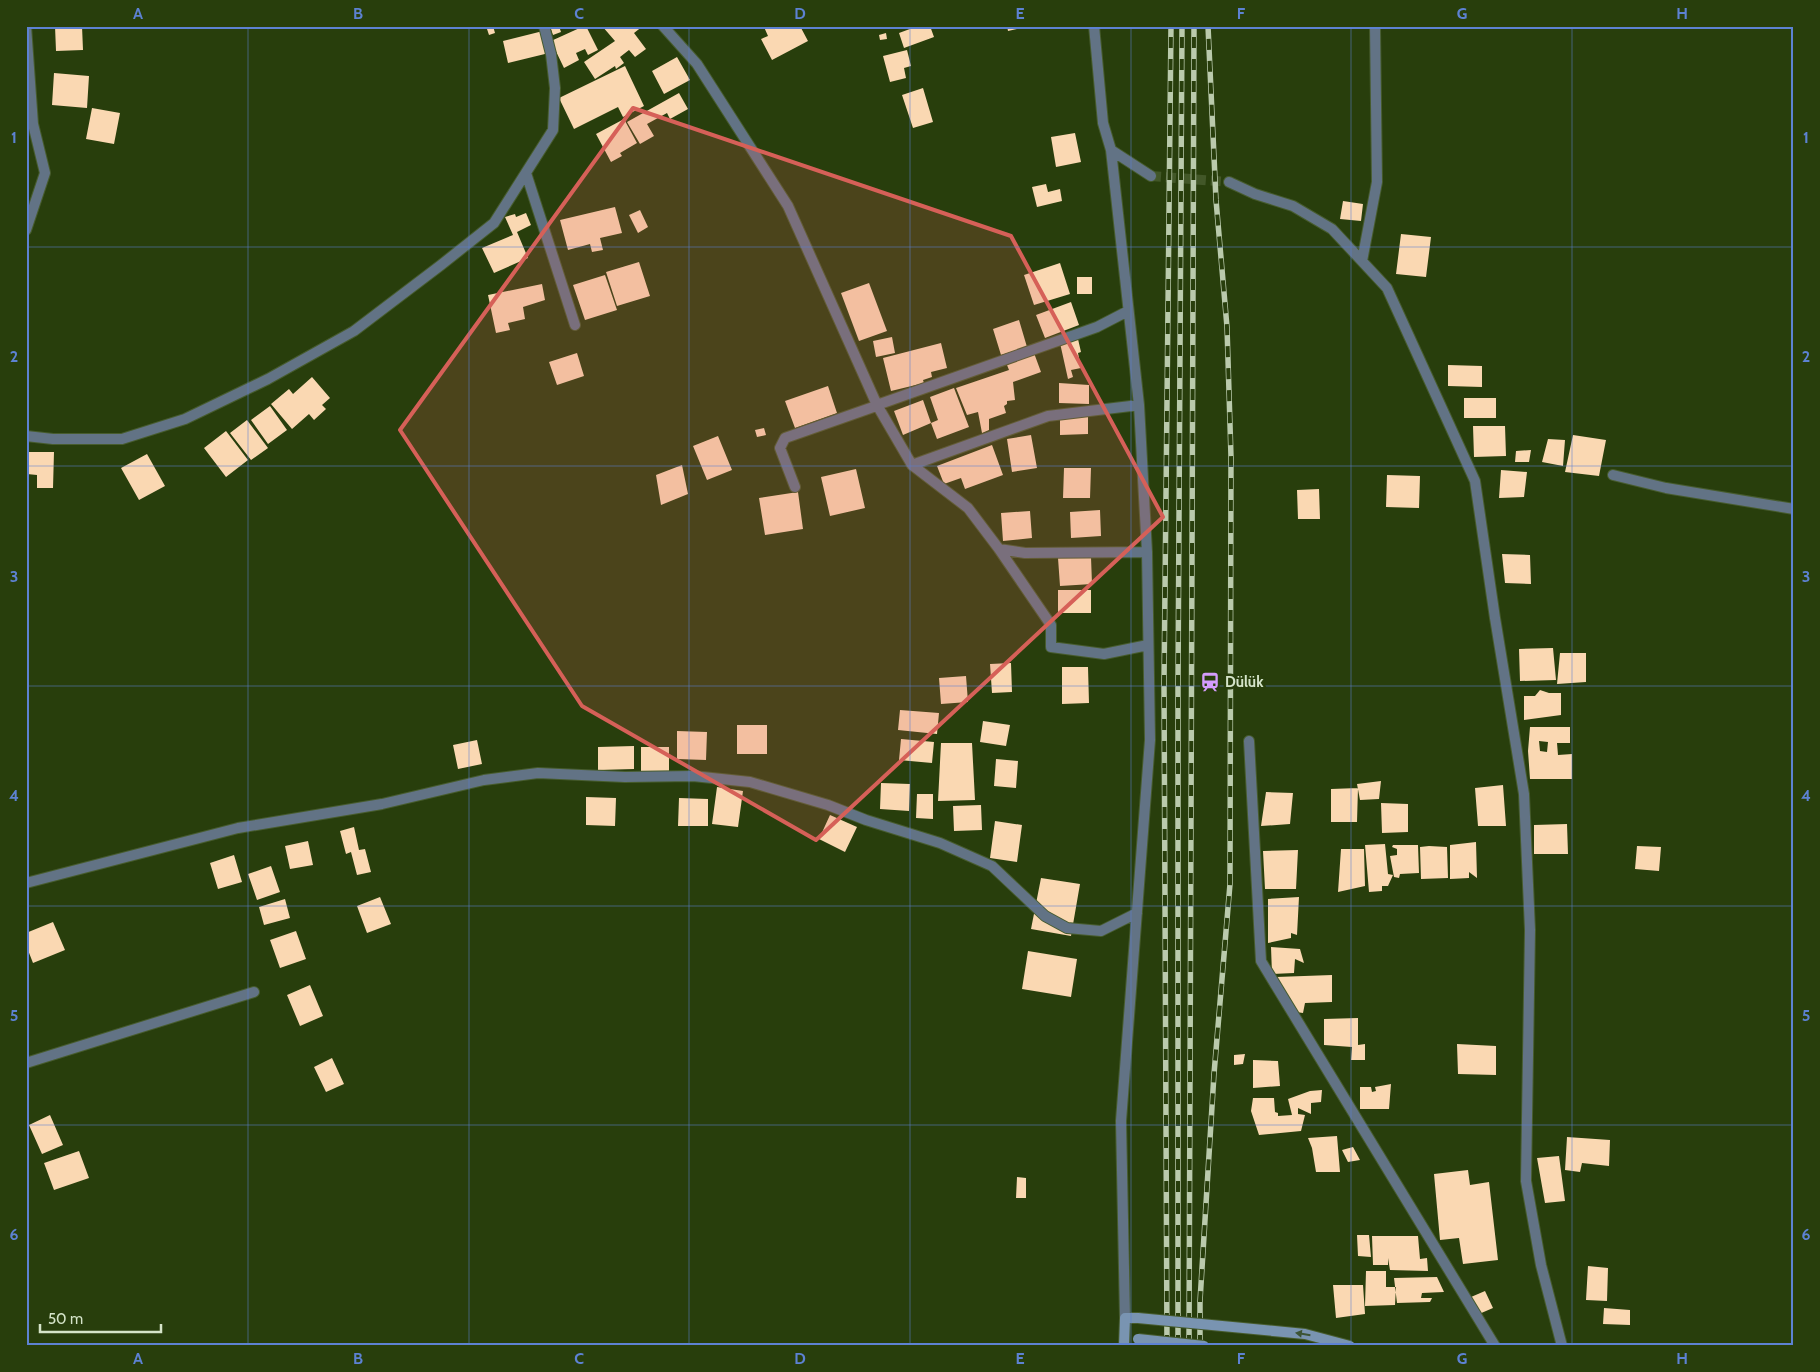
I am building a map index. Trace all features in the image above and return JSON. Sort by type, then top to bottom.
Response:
[{"type":"street","points":[[26,26],[33,124],[45,173],[26,230]]},
{"type":"street","points":[[26,436],[53,439],[122,439],[185,419],[268,379],[354,331],[441,265],[494,223],[554,130],[555,88],[551,54],[544,26]]},
{"type":"street","points":[[663,26],[697,64],[788,206],[878,405],[912,465],[968,508],[999,549],[1050,625],[1051,647],[1104,654],[1148,644]]},
{"type":"street","points":[[1094,26],[1103,123],[1111,150],[1140,404],[1147,552],[1150,740],[1121,1121],[1124,1342],[1138,1339],[1204,1346]]},
{"type":"street","points":[[1362,261],[1377,182],[1375,26]]},
{"type":"street","points":[[1111,150],[1151,176]]},
{"type":"street","points":[[526,173],[575,325]]},
{"type":"street","points":[[1229,182],[1255,194],[1293,206],[1332,229],[1387,288],[1475,481],[1494,618],[1524,794],[1530,930],[1526,1181],[1541,1265],[1562,1346]]},
{"type":"street","points":[[795,487],[780,448],[785,438],[1097,327],[1128,311]]},
{"type":"street","points":[[912,465],[1048,416],[1140,404]]},
{"type":"street","points":[[1613,475],[1666,488],[1794,509]]},
{"type":"street","points":[[999,549],[1025,554],[1147,552]]},
{"type":"street","points":[[1249,741],[1261,960],[1495,1346]]},
{"type":"street","points":[[26,883],[238,828],[382,804],[484,780],[538,773],[625,777],[693,776],[750,782],[828,805],[866,820],[940,843],[992,866],[1045,916],[1067,928],[1101,931],[1137,913]]},
{"type":"street","points":[[26,1063],[254,992]]},
{"type":"street","points":[[1125,1318],[1305,1334],[1350,1346]]},
{"type":"highlighted area","points":[[633,108],[1011,236],[1163,517],[816,840],[582,706],[400,430]]},
{"type":"building","points":[[55,26],[82,26],[83,50],[56,51]]},
{"type":"building","points":[[486,26],[493,26],[495,33],[489,35]]},
{"type":"building","points":[[550,26],[559,26],[561,32],[553,35]]},
{"type":"building","points":[[586,26],[598,50],[588,55],[585,49],[576,53],[579,60],[564,68],[551,41]]},
{"type":"building","points":[[602,26],[643,26],[634,33],[646,49],[635,57],[629,50],[620,57],[624,63],[616,69],[615,66],[595,79],[584,62],[615,41]]},
{"type":"building","points":[[800,26],[808,41],[772,60],[761,39],[768,36],[764,27]]},
{"type":"building","points":[[918,26],[930,26],[934,37],[904,48],[899,33]]},
{"type":"building","points":[[1007,26],[1021,26],[1022,28],[1008,31]]},
{"type":"building","points":[[543,31],[549,53],[508,63],[503,41]]},
{"type":"building","points":[[886,33],[887,39],[880,40],[879,35]]},
{"type":"building","points":[[907,50],[911,66],[904,68],[906,78],[890,82],[883,56]]},
{"type":"building","points":[[677,57],[690,80],[664,94],[652,71]]},
{"type":"building","points":[[625,66],[644,106],[623,117],[618,107],[574,129],[559,98]]},
{"type":"building","points":[[54,73],[89,76],[87,108],[52,105]]},
{"type":"building","points":[[923,88],[933,122],[913,128],[902,95]]},
{"type":"building","points":[[679,93],[688,109],[670,119],[667,113],[647,124],[654,136],[640,144],[627,122]]},
{"type":"building","points":[[92,108],[120,113],[114,144],[86,139]]},
{"type":"building","points":[[624,119],[637,143],[620,153],[622,156],[611,162],[596,134]]},
{"type":"building","points":[[1075,133],[1081,162],[1056,167],[1051,137]]},
{"type":"building","points":[[1046,184],[1048,192],[1060,189],[1062,201],[1037,207],[1032,187]]},
{"type":"building","points":[[1343,201],[1363,204],[1361,221],[1340,219]]},
{"type":"building","points":[[615,207],[622,233],[600,238],[603,250],[592,252],[590,244],[568,250],[560,220]]},
{"type":"building","points":[[640,210],[648,227],[638,233],[629,215]]},
{"type":"building","points":[[526,213],[531,225],[517,232],[528,258],[494,273],[482,248],[513,235],[505,217],[515,214],[516,217]]},
{"type":"building","points":[[1401,234],[1431,237],[1426,277],[1396,274]]},
{"type":"building","points":[[639,262],[650,296],[617,306],[606,272]]},
{"type":"building","points":[[1060,263],[1070,294],[1034,305],[1024,275]]},
{"type":"building","points":[[605,275],[617,310],[585,320],[573,285]]},
{"type":"building","points":[[1077,277],[1092,277],[1092,294],[1077,294]]},
{"type":"building","points":[[869,283],[887,331],[859,341],[841,293]]},
{"type":"building","points":[[542,284],[545,300],[523,307],[525,319],[508,323],[510,330],[496,333],[488,295]]},
{"type":"building","points":[[1071,302],[1079,325],[1045,338],[1036,315]]},
{"type":"building","points":[[1019,320],[1027,347],[1001,355],[993,329]]},
{"type":"building","points":[[892,337],[895,353],[876,357],[873,341]]},
{"type":"building","points":[[1078,339],[1081,352],[1078,353],[1081,368],[1071,370],[1073,377],[1068,379],[1060,343]]},
{"type":"building","points":[[941,343],[947,368],[931,372],[932,377],[923,380],[924,383],[891,391],[883,358]]},
{"type":"building","points":[[577,353],[584,376],[557,385],[549,362]]},
{"type":"building","points":[[1034,353],[1041,372],[1013,382],[1015,400],[1007,401],[1007,404],[1004,406],[1006,413],[989,419],[989,430],[982,433],[978,412],[967,415],[956,388],[1009,370],[1007,365]]},
{"type":"building","points":[[1448,365],[1482,366],[1482,387],[1448,386]]},
{"type":"building","points":[[312,377],[330,398],[322,405],[326,409],[314,420],[309,414],[292,429],[271,404],[289,389],[293,394]]},
{"type":"building","points":[[1059,383],[1089,385],[1089,404],[1059,403]]},
{"type":"building","points":[[828,386],[837,413],[795,428],[785,401]]},
{"type":"building","points":[[954,388],[969,427],[937,439],[931,423],[938,420],[930,397]]},
{"type":"building","points":[[1464,398],[1496,398],[1496,418],[1464,418]]},
{"type":"building","points":[[923,400],[931,423],[903,435],[894,411]]},
{"type":"building","points":[[270,406],[287,430],[268,444],[251,420]]},
{"type":"building","points":[[1060,410],[1088,410],[1088,434],[1060,435]]},
{"type":"building","points":[[247,420],[268,448],[251,460],[230,433]]},
{"type":"building","points":[[1473,426],[1505,426],[1506,456],[1474,457]]},
{"type":"building","points":[[764,428],[766,435],[757,437],[755,430]]},
{"type":"building","points":[[226,431],[248,460],[226,477],[204,448]]},
{"type":"building","points":[[1031,435],[1037,468],[1012,472],[1007,439]]},
{"type":"building","points":[[1573,435],[1606,440],[1599,476],[1565,472]]},
{"type":"building","points":[[718,436],[732,470],[707,480],[693,446]]},
{"type":"building","points":[[1548,439],[1565,440],[1563,466],[1542,462]]},
{"type":"building","points":[[992,445],[1003,475],[965,489],[961,478],[944,484],[937,466]]},
{"type":"building","points":[[1531,450],[1529,462],[1515,462],[1516,451]]},
{"type":"building","points":[[28,452],[54,452],[53,488],[37,488],[37,475],[27,474]]},
{"type":"building","points":[[147,454],[165,486],[139,500],[121,468]]},
{"type":"building","points":[[682,465],[688,494],[661,505],[656,475]]},
{"type":"building","points":[[1064,468],[1091,468],[1090,498],[1063,498]]},
{"type":"building","points":[[856,469],[865,508],[830,516],[821,477]]},
{"type":"building","points":[[1501,470],[1527,472],[1524,497],[1499,498]]},
{"type":"building","points":[[1387,475],[1420,476],[1419,508],[1386,507]]},
{"type":"building","points":[[1319,489],[1320,519],[1298,519],[1297,490]]},
{"type":"building","points":[[798,492],[803,529],[765,535],[759,498]]},
{"type":"building","points":[[1100,510],[1101,536],[1071,538],[1070,512]]},
{"type":"building","points":[[1030,511],[1032,538],[1003,541],[1001,513]]},
{"type":"building","points":[[1502,554],[1530,555],[1531,584],[1505,583]]},
{"type":"building","points":[[1091,557],[1092,584],[1060,586],[1058,558]]},
{"type":"building","points":[[1058,590],[1091,590],[1091,613],[1058,613]]},
{"type":"building","points":[[1553,648],[1556,680],[1520,681],[1519,649]]},
{"type":"building","points":[[1560,653],[1586,653],[1586,682],[1557,684]]},
{"type":"building","points":[[1011,663],[1012,692],[992,693],[990,664]]},
{"type":"building","points":[[1062,667],[1088,667],[1089,703],[1062,704]]},
{"type":"building","points":[[966,676],[968,702],[941,704],[939,678]]},
{"type":"building","points":[[1540,690],[1549,693],[1561,693],[1561,715],[1524,720],[1524,696],[1535,696]]},
{"type":"building","points":[[900,710],[939,713],[937,734],[898,730]]},
{"type":"building","points":[[983,721],[1010,725],[1006,746],[980,742]]},
{"type":"building","points":[[737,725],[767,725],[767,754],[737,754]]},
{"type":"building","points":[[1530,727],[1570,727],[1570,743],[1557,743],[1558,755],[1572,754],[1572,779],[1530,779],[1528,751]],"holes":[[[1539,741],[1548,742],[1547,752],[1540,751]]]},
{"type":"building","points":[[677,731],[707,732],[706,760],[677,759]]},
{"type":"building","points":[[901,739],[934,742],[932,763],[899,760]]},
{"type":"building","points":[[477,740],[482,764],[458,769],[453,745]]},
{"type":"building","points":[[941,743],[972,743],[975,800],[938,801]]},
{"type":"building","points":[[634,746],[634,769],[598,770],[598,747]]},
{"type":"building","points":[[641,747],[669,747],[669,771],[641,771]]},
{"type":"building","points":[[996,759],[1018,761],[1016,788],[994,786]]},
{"type":"building","points":[[1381,781],[1379,799],[1360,800],[1357,784]]},
{"type":"building","points":[[881,783],[910,784],[909,811],[880,809]]},
{"type":"building","points":[[1503,785],[1506,826],[1478,826],[1475,788]]},
{"type":"building","points":[[717,787],[743,791],[738,827],[712,824]]},
{"type":"building","points":[[1358,788],[1357,822],[1331,822],[1331,789]]},
{"type":"building","points":[[1266,792],[1293,793],[1290,824],[1261,826]]},
{"type":"building","points":[[917,794],[933,794],[933,819],[916,818]]},
{"type":"building","points":[[586,797],[616,798],[615,826],[586,825]]},
{"type":"building","points":[[679,798],[708,799],[708,826],[678,826]]},
{"type":"building","points":[[1381,803],[1408,804],[1408,832],[1382,833]]},
{"type":"building","points":[[981,805],[982,830],[954,831],[953,806]]},
{"type":"building","points":[[830,815],[857,827],[845,852],[819,839]]},
{"type":"building","points":[[995,821],[1022,825],[1017,862],[990,858]]},
{"type":"building","points":[[1567,824],[1568,854],[1534,854],[1534,825]]},
{"type":"building","points":[[354,827],[359,850],[365,849],[371,872],[357,875],[351,852],[346,854],[340,831]]},
{"type":"building","points":[[308,841],[313,865],[290,869],[285,846]]},
{"type":"building","points":[[1476,842],[1477,878],[1469,872],[1469,878],[1450,879],[1450,845]]},
{"type":"building","points":[[1385,844],[1388,874],[1393,875],[1388,886],[1382,886],[1382,891],[1369,892],[1365,845]]},
{"type":"building","points":[[1393,845],[1418,845],[1419,873],[1400,874],[1399,878],[1394,877],[1390,856],[1397,855],[1397,849],[1392,847]]},
{"type":"building","points":[[1637,846],[1661,847],[1659,871],[1635,869]]},
{"type":"building","points":[[1420,847],[1447,847],[1448,878],[1421,879]]},
{"type":"building","points":[[1341,849],[1364,849],[1365,886],[1338,892]]},
{"type":"building","points":[[1298,850],[1296,889],[1265,889],[1263,851]]},
{"type":"building","points":[[234,855],[242,882],[218,889],[210,863]]},
{"type":"building","points":[[271,866],[280,892],[257,900],[248,874]]},
{"type":"building","points":[[1041,878],[1080,884],[1071,936],[1031,929]]},
{"type":"building","points":[[380,897],[391,924],[367,933],[357,906]]},
{"type":"building","points":[[1299,897],[1297,935],[1291,933],[1291,938],[1268,943],[1268,899]]},
{"type":"building","points":[[285,899],[290,918],[264,925],[259,907]]},
{"type":"building","points":[[53,922],[65,950],[33,963],[26,945],[26,933]]},
{"type":"building","points":[[296,931],[306,959],[280,968],[270,940]]},
{"type":"building","points":[[1271,947],[1300,949],[1304,963],[1295,959],[1294,973],[1272,974]]},
{"type":"building","points":[[1028,951],[1077,959],[1071,997],[1022,989]]},
{"type":"building","points":[[1332,975],[1332,1002],[1305,1003],[1303,1013],[1296,1012],[1276,977]]},
{"type":"building","points":[[310,985],[323,1016],[300,1026],[287,995]]},
{"type":"building","points":[[1358,1018],[1358,1045],[1365,1044],[1365,1060],[1351,1060],[1352,1047],[1324,1045],[1324,1019]]},
{"type":"building","points":[[1457,1044],[1496,1046],[1496,1075],[1458,1074]]},
{"type":"building","points":[[1245,1054],[1243,1064],[1234,1065],[1234,1055]]},
{"type":"building","points":[[332,1058],[344,1084],[326,1092],[314,1067]]},
{"type":"building","points":[[1253,1060],[1278,1061],[1280,1086],[1253,1088]]},
{"type":"building","points":[[1391,1084],[1389,1109],[1360,1109],[1360,1087],[1371,1087],[1372,1092],[1376,1091],[1375,1087]]},
{"type":"building","points":[[1322,1090],[1321,1102],[1311,1103],[1311,1114],[1298,1108],[1298,1114],[1305,1115],[1301,1131],[1259,1135],[1251,1111],[1253,1098],[1274,1098],[1275,1112],[1278,1113],[1278,1116],[1292,1115],[1288,1099],[1310,1091]]},
{"type":"building","points":[[50,1115],[63,1145],[42,1154],[29,1125]]},
{"type":"building","points":[[1337,1136],[1340,1172],[1316,1172],[1312,1148],[1308,1138]]},
{"type":"building","points":[[1567,1137],[1610,1140],[1609,1166],[1582,1163],[1580,1172],[1565,1170]]},
{"type":"building","points":[[1353,1147],[1360,1160],[1348,1162],[1342,1150]]},
{"type":"building","points":[[79,1151],[89,1178],[54,1190],[44,1163]]},
{"type":"building","points":[[1559,1156],[1565,1201],[1545,1203],[1537,1158]]},
{"type":"building","points":[[1468,1170],[1470,1185],[1489,1182],[1498,1260],[1463,1264],[1459,1238],[1440,1240],[1434,1174]]},
{"type":"building","points":[[1017,1177],[1026,1178],[1026,1198],[1016,1198]]},
{"type":"building","points":[[1357,1235],[1369,1235],[1371,1257],[1358,1256]]},
{"type":"building","points":[[1372,1236],[1418,1236],[1420,1259],[1427,1258],[1428,1271],[1390,1270],[1388,1258],[1388,1265],[1373,1265]]},
{"type":"building","points":[[1588,1266],[1608,1268],[1607,1301],[1586,1300]]},
{"type":"building","points":[[1366,1271],[1386,1271],[1386,1287],[1396,1287],[1395,1305],[1365,1306]]},
{"type":"building","points":[[1437,1277],[1444,1292],[1422,1293],[1421,1298],[1432,1298],[1430,1302],[1397,1303],[1394,1278]]},
{"type":"building","points":[[1333,1285],[1363,1285],[1365,1314],[1336,1318]]},
{"type":"building","points":[[1485,1291],[1493,1308],[1479,1314],[1471,1297]]},
{"type":"building","points":[[1604,1308],[1630,1310],[1630,1325],[1603,1324]]},
{"type":"tunnel","points":[[1151,176],[1229,182]]},
{"type":"railway","points":[[1167,1346],[1164,683],[1171,26]]},
{"type":"railway","points":[[1178,1346],[1178,683],[1182,26]]},
{"type":"railway","points":[[1189,1346],[1194,26]]},
{"type":"railway","points":[[1200,1346],[1200,1301],[1214,1074],[1230,884],[1231,457],[1227,327],[1216,200],[1208,26]]},
{"type":"place","name":"Dülük","points":[[1210,682]]}]
